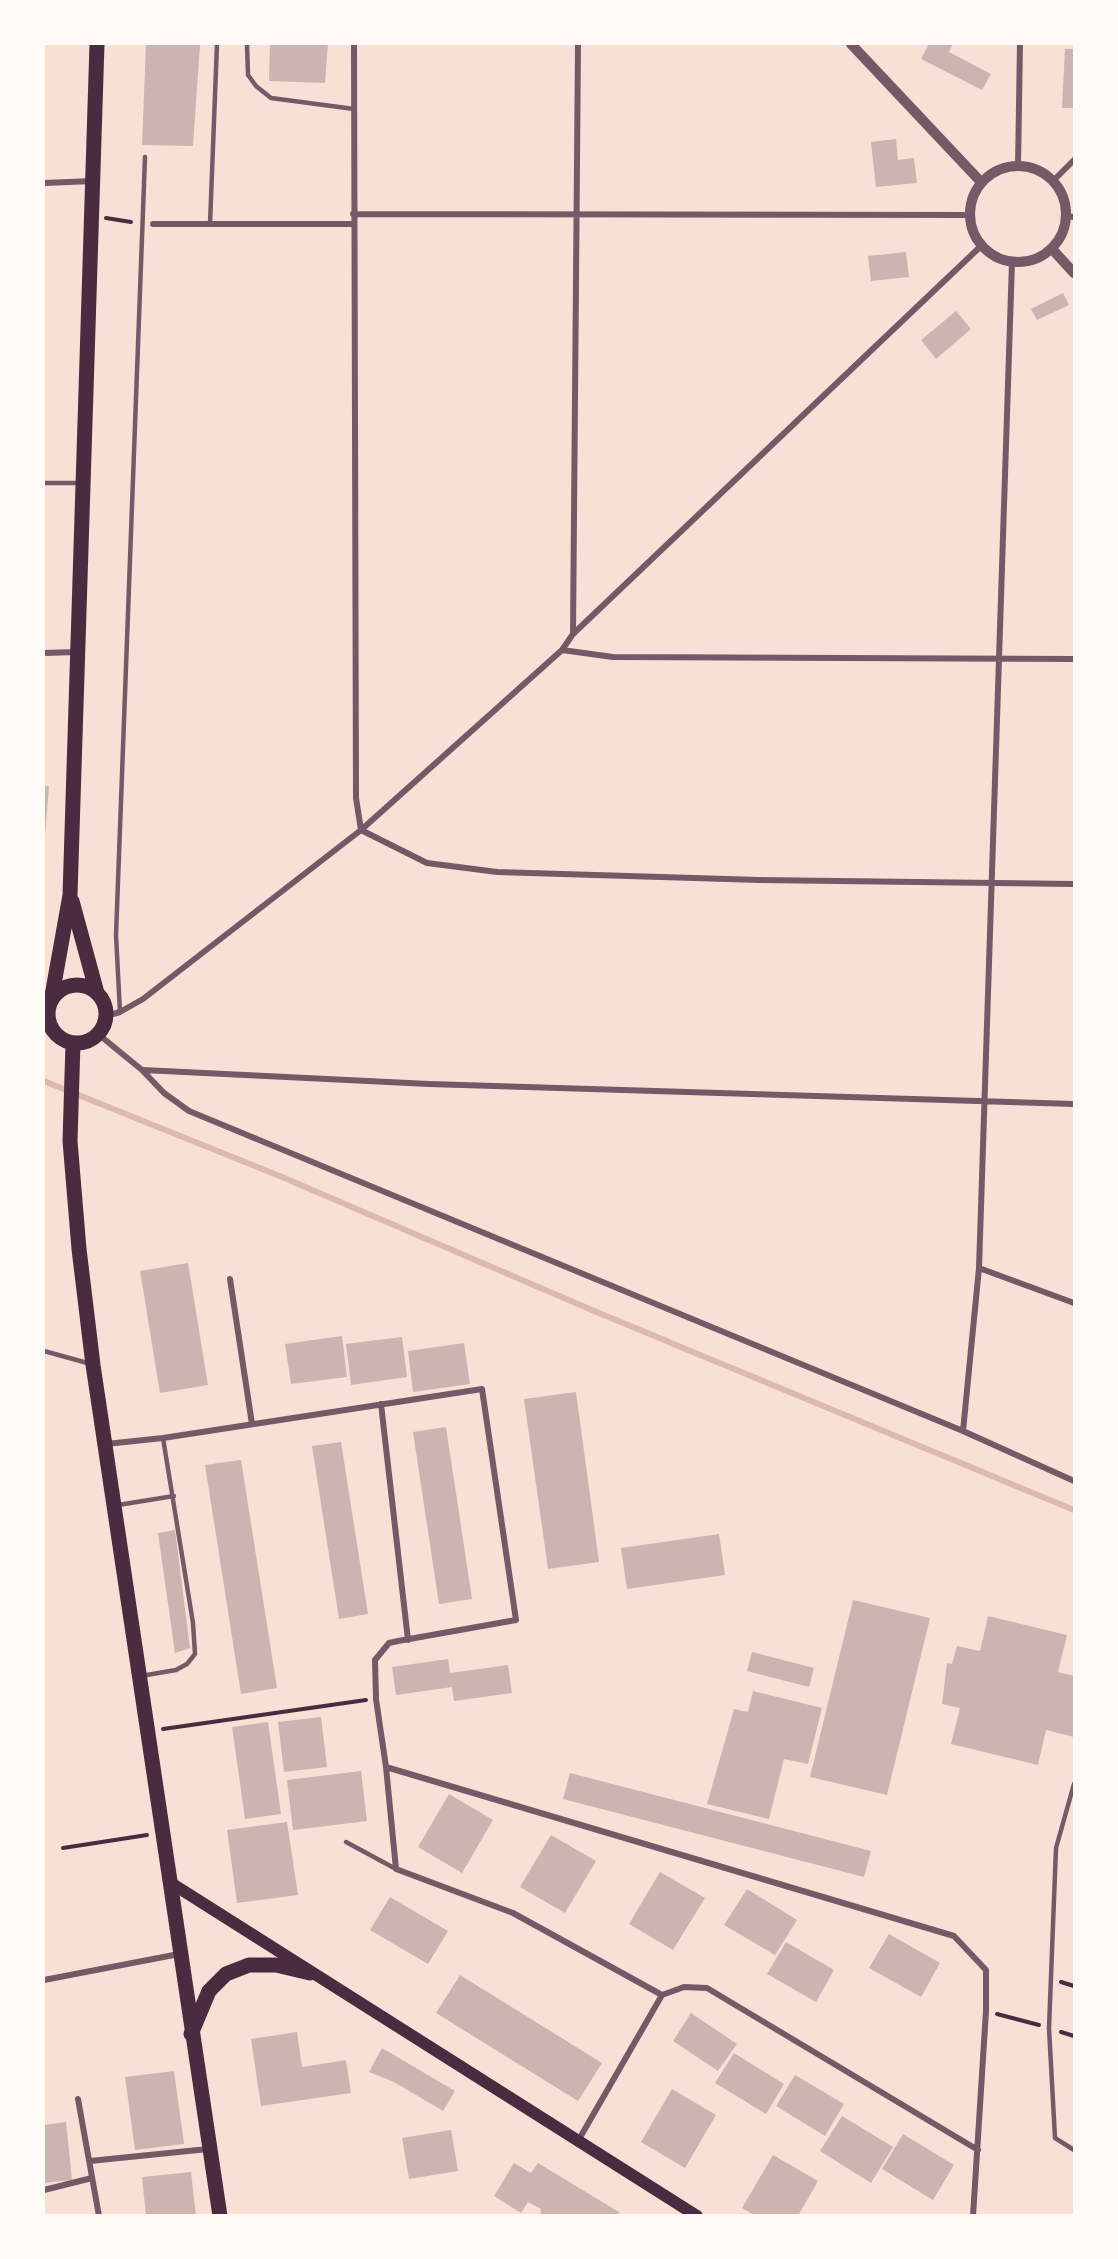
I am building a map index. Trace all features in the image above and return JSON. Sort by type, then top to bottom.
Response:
[{"type":"main road","points":[[70,895],[97,993],[113,1014],[98,1034],[87,1041],[73,1043],[60,1037],[51,1027],[47,1009],[70,895],[97,44]]},
{"type":"main road","points":[[47,1009],[60,990],[72,985],[85,986],[97,993]]},
{"type":"main road","points":[[73,1043],[70,1141],[79,1249],[93,1365],[141,1676],[191,2034],[220,2216]]},
{"type":"main road","points":[[171,1883],[697,2216]]},
{"type":"main road","points":[[191,2034],[209,1991],[226,1974],[249,1965],[276,1965],[310,1973]]},
{"type":"street","points":[[354,44],[356,798],[361,830]]},
{"type":"street","points":[[573,634],[578,44]]},
{"type":"street","points":[[850,44],[981,182]]},
{"type":"street","points":[[1018,166],[1020,44]]},
{"type":"street","points":[[1053,181],[1074,160]]},
{"type":"street","points":[[1018,166],[1031,167],[1053,181],[1060,191],[1070,217],[1052,249],[1033,260],[1012,262],[990,254],[981,246],[975,237],[969,215],[972,197],[981,182],[992,173],[1018,166]]},
{"type":"street","points":[[44,183],[93,181]]},
{"type":"street","points":[[353,214],[969,215]]},
{"type":"street","points":[[153,224],[353,224]]},
{"type":"street","points":[[113,1014],[143,999],[361,830],[562,650],[573,634],[981,246]]},
{"type":"street","points":[[1052,249],[1074,273]]},
{"type":"street","points":[[963,1431],[979,1268],[997,659],[1012,262]]},
{"type":"street","points":[[562,650],[613,657],[1074,659]]},
{"type":"street","points":[[44,653],[78,652]]},
{"type":"street","points":[[361,830],[427,863],[497,872],[759,880],[991,881],[1074,884]]},
{"type":"street","points":[[98,1034],[142,1070],[164,1093],[189,1111],[963,1431],[1074,1481]]},
{"type":"street","points":[[142,1070],[429,1084],[1074,1104]]},
{"type":"street","points":[[979,1268],[1074,1303]]},
{"type":"street","points":[[230,1279],[252,1424]]},
{"type":"street","points":[[106,1444],[163,1438],[482,1389],[516,1620],[389,1643],[375,1660],[376,1699],[386,1767],[396,1869],[513,1913],[662,1995]]},
{"type":"street","points":[[381,1404],[408,1640]]},
{"type":"street","points":[[386,1767],[954,1936],[986,1970],[986,2011],[974,2216]]},
{"type":"street","points":[[44,1980],[180,1954]]},
{"type":"street","points":[[578,2141],[662,1995],[684,1987],[707,1988],[978,2150]]},
{"type":"street","points":[[78,2099],[99,2216]]},
{"type":"street","points":[[90,2161],[209,2149]]},
{"type":"street","points":[[44,2190],[92,2178]]},
{"type":"lane","points":[[210,224],[217,44]]},
{"type":"lane","points":[[247,44],[248,75],[256,86],[271,98],[354,109]]},
{"type":"lane","points":[[113,1014],[145,157]]},
{"type":"lane","points":[[44,483],[83,483]]},
{"type":"lane","points":[[44,1351],[93,1365]]},
{"type":"lane","points":[[141,1676],[176,1670],[187,1664],[195,1654],[193,1623],[163,1438]]},
{"type":"lane","points":[[114,1505],[174,1496]]},
{"type":"lane","points":[[1074,1784],[1056,1848],[1049,2028],[1055,2138],[1074,2151]]},
{"type":"lane","points":[[346,1842],[396,1869]]},
{"type":"path","points":[[92,216],[141,223]]},
{"type":"path","points":[[148,1731],[376,1699]]},
{"type":"path","points":[[63,1848],[163,1833]]},
{"type":"path","points":[[986,2011],[1074,2036]]},
{"type":"building","points":[[146,44],[200,44],[193,146],[142,145]]},
{"type":"building","points":[[270,44],[328,44],[325,83],[269,81]]},
{"type":"building","points":[[929,44],[953,44],[949,52],[991,74],[982,90],[921,59]]},
{"type":"building","points":[[1065,49],[1074,49],[1074,108],[1062,108]]},
{"type":"building","points":[[896,139],[898,160],[914,158],[917,183],[876,187],[871,142]]},
{"type":"building","points":[[906,252],[909,277],[871,281],[868,256]]},
{"type":"building","points":[[1063,293],[1069,305],[1037,320],[1031,309]]},
{"type":"building","points":[[956,311],[971,329],[936,359],[921,340]]},
{"type":"building","points":[[44,786],[49,786],[45,836],[44,836]]},
{"type":"building","points":[[188,1263],[208,1385],[160,1393],[140,1271]]},
{"type":"building","points":[[342,1336],[347,1377],[291,1384],[285,1344]]},
{"type":"building","points":[[402,1337],[407,1377],[351,1385],[346,1344]]},
{"type":"building","points":[[464,1343],[470,1384],[413,1392],[408,1351]]},
{"type":"building","points":[[576,1392],[599,1562],[548,1569],[524,1399]]},
{"type":"building","points":[[446,1427],[472,1599],[439,1604],[413,1432]]},
{"type":"building","points":[[341,1442],[368,1614],[339,1619],[312,1446]]},
{"type":"building","points":[[241,1460],[277,1688],[241,1694],[205,1465]]},
{"type":"building","points":[[175,1530],[190,1648],[175,1653],[158,1533]]},
{"type":"building","points":[[719,1534],[725,1575],[627,1589],[621,1548]]},
{"type":"building","points":[[853,1600],[930,1618],[887,1795],[810,1777]]},
{"type":"building","points":[[988,1616],[1067,1635],[1058,1672],[1074,1676],[1074,1737],[1046,1730],[1038,1765],[951,1744],[960,1708],[942,1704],[947,1663],[952,1664],[957,1646],[980,1651]]},
{"type":"building","points":[[752,1652],[814,1668],[809,1687],[747,1671]]},
{"type":"building","points":[[448,1659],[450,1673],[508,1665],[512,1693],[454,1701],[452,1687],[396,1695],[392,1667]]},
{"type":"building","points":[[753,1691],[822,1708],[808,1764],[784,1759],[769,1819],[707,1804],[734,1709],[748,1712]]},
{"type":"building","points":[[321,1717],[327,1767],[284,1772],[278,1722]]},
{"type":"building","points":[[268,1722],[281,1814],[245,1819],[232,1727]]},
{"type":"building","points":[[361,1771],[367,1821],[293,1830],[287,1780]]},
{"type":"building","points":[[570,1773],[871,1851],[864,1877],[563,1799]]},
{"type":"building","points":[[449,1794],[493,1820],[462,1873],[418,1847]]},
{"type":"building","points":[[287,1822],[298,1895],[237,1903],[227,1830]]},
{"type":"building","points":[[551,1835],[596,1861],[565,1913],[520,1887]]},
{"type":"building","points":[[660,1872],[705,1898],[673,1950],[629,1924]]},
{"type":"building","points":[[747,1889],[797,1920],[775,1955],[724,1925]]},
{"type":"building","points":[[390,1897],[448,1931],[428,1964],[370,1930]]},
{"type":"building","points":[[889,1934],[940,1963],[921,1997],[869,1968]]},
{"type":"building","points":[[786,1942],[834,1970],[816,2002],[767,1974]]},
{"type":"building","points":[[460,1975],[602,2063],[578,2101],[436,2013]]},
{"type":"building","points":[[691,2013],[737,2044],[718,2071],[673,2041]]},
{"type":"building","points":[[297,2032],[302,2067],[346,2060],[351,2093],[261,2106],[251,2039]]},
{"type":"building","points":[[382,2048],[455,2091],[443,2111],[394,2082],[369,2072]]},
{"type":"building","points":[[734,2053],[784,2084],[766,2114],[715,2083]]},
{"type":"building","points":[[174,2071],[184,2144],[135,2150],[125,2077]]},
{"type":"building","points":[[795,2075],[844,2104],[825,2136],[776,2106]]},
{"type":"building","points":[[672,2089],[716,2115],[685,2168],[641,2142]]},
{"type":"building","points":[[842,2116],[893,2147],[871,2183],[820,2151]]},
{"type":"building","points":[[66,2122],[72,2180],[44,2183],[44,2125]]},
{"type":"building","points":[[451,2130],[458,2171],[409,2179],[402,2138]]},
{"type":"building","points":[[903,2134],[954,2165],[933,2200],[882,2169]]},
{"type":"building","points":[[773,2155],[818,2181],[798,2216],[756,2216],[742,2208]]},
{"type":"building","points":[[514,2163],[531,2173],[538,2163],[619,2212],[618,2216],[540,2216],[541,2209],[528,2202],[521,2213],[494,2196]]},
{"type":"building","points":[[191,2172],[196,2216],[146,2216],[142,2177]]},
{"type":"waterway","points":[[44,1081],[282,1177],[599,1313],[1074,1510]]}]
